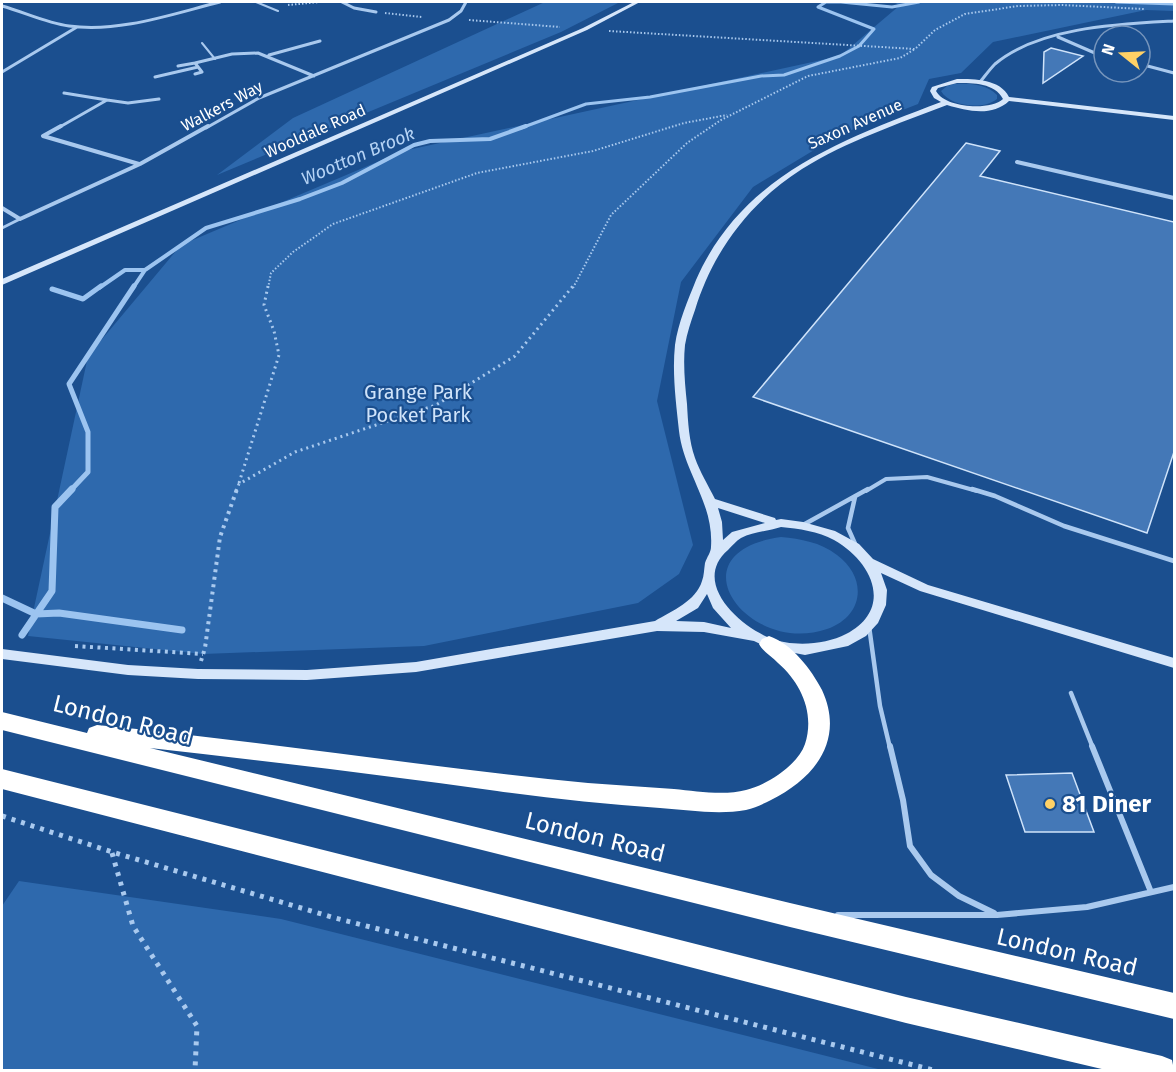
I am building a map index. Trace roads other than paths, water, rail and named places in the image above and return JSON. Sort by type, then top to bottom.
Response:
[{"type":"highway","points":[[36,728],[220,746],[587,794],[712,802],[748,800],[782,784],[806,766],[816,744],[819,720],[814,697],[801,671],[786,656],[760,640]]},
{"type":"highway","name":"London Road","points":[[2,721],[790,915],[1174,1006]]},
{"type":"highway","points":[[2,780],[906,1010],[1162,1071]]},
{"type":"street","points":[[2,6],[78,27],[143,20],[220,2]]},
{"type":"street","points":[[342,2],[361,10],[376,12]]},
{"type":"street","name":"Walkers Way","points":[[20,219],[140,164],[207,129],[244,105],[452,18],[461,11],[466,2]]},
{"type":"street","name":"Wooldale Road","points":[[2,282],[585,29],[637,2]]},
{"type":"street","points":[[2,13],[12,9]]},
{"type":"street","points":[[350,14],[361,10]]},
{"type":"street","points":[[980,82],[985,73],[1000,60],[1034,44],[1117,26],[1174,21]]},
{"type":"street","points":[[2,72],[78,27]]},
{"type":"street","points":[[1058,37],[1092,52]]},
{"type":"street","points":[[178,66],[239,53],[269,55],[320,41]]},
{"type":"street","points":[[269,55],[280,63],[314,76]]},
{"type":"street","points":[[195,63],[202,72],[195,74]]},
{"type":"street","points":[[155,77],[198,67]]},
{"type":"street","points":[[1152,67],[1174,73]]},
{"type":"street","points":[[957,81],[980,82],[1003,91],[1007,99],[1004,104],[996,107],[980,109],[946,103],[936,97],[933,91],[935,87],[957,81]]},
{"type":"street","points":[[64,93],[128,103],[159,99]]},
{"type":"street","points":[[1007,99],[1174,118]]},
{"type":"street","points":[[107,100],[43,136],[140,164]]},
{"type":"street","name":"Saxon Avenue","points":[[717,550],[718,531],[713,502],[689,459],[682,411],[680,345],[695,290],[710,258],[734,224],[764,195],[799,168],[868,132],[946,103]]},
{"type":"street","points":[[1017,162],[1174,198]]},
{"type":"street","points":[[2,208],[20,219]]},
{"type":"street","points":[[713,502],[752,517],[803,525],[839,537],[858,550],[870,562],[924,588],[1174,663]]},
{"type":"street","points":[[657,626],[693,604],[707,584],[709,566],[717,550],[728,539],[756,526],[781,523]]},
{"type":"street","points":[[2,654],[128,670],[198,674],[307,675],[416,667],[657,626],[704,627],[811,649],[834,646],[852,639],[869,627],[881,602],[881,588],[870,562]]},
{"type":"street","points":[[707,584],[718,609],[729,621],[760,640]]},
{"type":"lane","points":[[256,2],[278,11]]},
{"type":"lane","points":[[202,43],[215,58]]},
{"type":"lane","points":[[2,228],[20,219]]},
{"type":"lane","points":[[803,525],[886,479],[927,477],[995,496],[1064,526],[1174,561]]},
{"type":"lane","points":[[855,497],[848,528],[858,550]]},
{"type":"lane","points":[[869,627],[880,706],[903,800],[910,846],[931,875],[958,896],[997,915]]},
{"type":"lane","points":[[1071,693],[1151,892]]},
{"type":"lane","points":[[790,915],[997,915],[1087,907],[1174,887]]},
{"type":"waterway","name":"Wootton Brook","points":[[521,128],[586,104],[650,97],[761,76],[784,75],[840,56],[859,46],[874,29],[818,7],[826,2],[840,2]]},
{"type":"waterway","name":"Wootton Brook","points":[[841,2],[892,7],[919,2]]},
{"type":"waterway","points":[[1116,2],[1174,4]]},
{"type":"waterway","name":"Wootton Brook","points":[[145,270],[206,228],[300,199],[342,183],[414,145],[430,141],[490,139],[526,126]]},
{"type":"waterway","points":[[99,288],[125,270],[145,270]]},
{"type":"waterway","name":"Wootton Brook","points":[[133,288],[145,270]]},
{"type":"waterway","points":[[52,289],[83,299],[101,286]]},
{"type":"waterway","name":"Wootton Brook","points":[[70,491],[88,472],[88,432],[69,384],[134,286]]},
{"type":"waterway","name":"Wootton Brook","points":[[36,614],[52,591],[55,507],[72,489]]},
{"type":"waterway","points":[[2,598],[36,614]]},
{"type":"waterway","points":[[36,614],[59,613],[182,630]]},
{"type":"waterway","name":"Wootton Brook","points":[[22,635],[36,614]]},
{"type":"place","name":"81 Diner","points":[[1050,804]]},
{"type":"park label","name":"Grange Park Pocket Park","points":[[418,404]]}]
